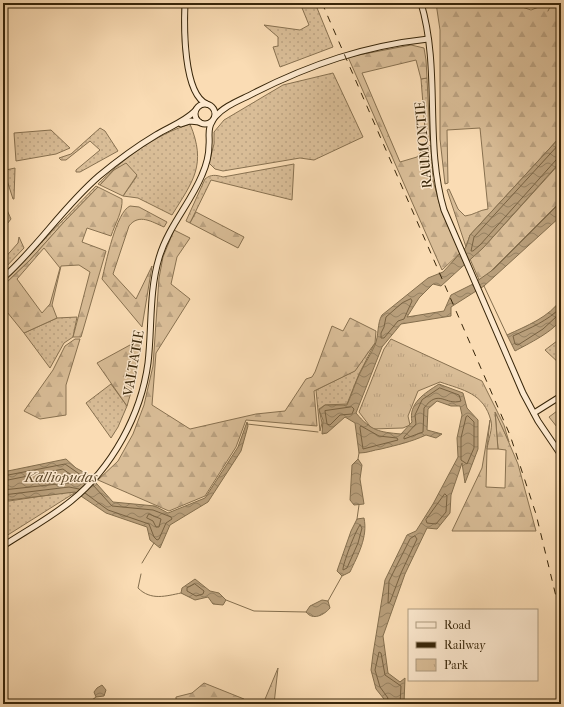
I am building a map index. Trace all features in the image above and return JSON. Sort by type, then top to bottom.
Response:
[{"type":"main road","points":[[185,3],[186,46],[191,78],[196,93],[196,118],[201,123],[209,137]]},
{"type":"main road","name":"RAUMONTIE","points":[[421,3],[428,39],[436,179],[444,210],[534,413],[561,455]]},
{"type":"main road","points":[[176,125],[190,121],[201,123],[212,122],[215,117],[230,105],[299,71],[345,55],[380,46],[428,39]]},
{"type":"main road","points":[[196,93],[215,110],[215,117]]},
{"type":"main road","points":[[3,278],[22,260],[72,200],[98,177],[138,147],[176,125],[196,110],[201,104],[209,104],[216,107],[230,105]]},
{"type":"main road","name":"VALTATIE","points":[[3,546],[78,495],[96,477],[118,445],[137,406],[148,366],[155,281],[159,259],[168,235],[202,176],[209,146],[209,128],[212,122]]},
{"type":"main road","points":[[534,413],[561,396]]},
{"type":"green space","points":[[300,3],[315,3],[333,47],[280,67],[273,47],[278,46],[278,37],[264,25],[300,30],[309,25]]},
{"type":"green space","points":[[436,3],[510,3],[531,10],[549,3],[561,3],[561,136],[470,235],[466,247],[447,190],[449,189],[458,209],[465,216],[488,209],[480,128],[447,130],[448,183],[445,184],[440,139],[440,30]]},
{"type":"green space","points":[[411,45],[424,48],[427,78],[421,79],[416,60],[362,73],[400,162],[417,157],[427,145],[431,146],[433,180],[441,210],[460,253],[442,270],[348,57]]},
{"type":"green space","points":[[333,73],[363,137],[314,160],[300,158],[223,171],[215,169],[209,163],[214,144],[214,132],[224,120],[283,85]]},
{"type":"green space","points":[[427,78],[430,140],[426,142],[421,79]]},
{"type":"green space","points":[[190,124],[195,138],[197,162],[191,182],[172,215],[138,198],[123,196],[137,176],[114,170],[100,185],[98,184],[118,165],[141,148],[165,134]]},
{"type":"green space","points":[[100,128],[105,131],[118,151],[80,172],[76,172],[76,170],[100,150],[90,141],[66,160],[61,160],[59,158],[71,154]]},
{"type":"green space","points":[[51,130],[70,148],[56,154],[16,161],[14,133]]},
{"type":"green space","points":[[561,162],[561,201],[480,282],[470,259],[483,248]]},
{"type":"green space","points":[[126,163],[137,175],[123,196],[100,185],[114,170]]},
{"type":"green space","points":[[294,164],[292,200],[211,180],[190,223],[186,221],[207,177],[214,175],[223,177]]},
{"type":"green space","points":[[15,168],[13,199],[5,174],[6,170]]},
{"type":"green space","points":[[96,186],[98,187],[30,260],[3,286],[3,282]]},
{"type":"green space","points":[[98,187],[122,199],[120,213],[111,236],[87,228],[82,242],[106,251],[81,337],[73,337],[90,272],[79,265],[61,266],[52,305],[57,318],[24,333],[3,307],[3,286],[30,260]],"holes":[[[44,248],[60,268],[50,304],[42,313],[17,279]]]},
{"type":"green space","points":[[3,201],[11,219],[3,229]]},
{"type":"green space","points":[[130,206],[139,207],[167,222],[164,227],[141,219],[133,222],[129,226],[113,274],[136,299],[152,266],[142,327],[102,279],[116,228],[125,210]]},
{"type":"green space","points":[[196,212],[244,237],[238,248],[190,223]]},
{"type":"green space","points":[[174,230],[190,238],[177,257],[171,284],[190,299],[156,353],[152,405],[190,429],[256,414],[285,411],[306,379],[312,377],[315,372],[332,326],[343,331],[350,318],[376,331],[375,343],[355,371],[314,391],[317,426],[246,420],[236,447],[205,496],[169,511],[98,480],[118,461],[133,434],[144,405],[153,366],[159,278],[163,257]]},
{"type":"green space","points":[[19,237],[24,248],[3,270],[3,260],[18,243]]},
{"type":"green space","points":[[77,317],[73,337],[64,343],[50,368],[24,333],[57,318]]},
{"type":"green space","points":[[561,338],[561,365],[545,350]]},
{"type":"green space","points":[[75,339],[80,339],[66,385],[66,415],[40,419],[24,411],[53,370],[65,346]]},
{"type":"green space","points":[[141,339],[136,375],[127,406],[97,363]]},
{"type":"green space","points":[[391,339],[482,381],[504,425],[509,442],[495,412],[498,449],[487,449],[491,431],[491,421],[483,404],[472,394],[440,382],[418,391],[408,416],[410,425],[403,428],[372,429],[359,412],[384,349]]},
{"type":"green space","points":[[375,343],[359,374],[347,404],[325,405],[319,409],[322,423],[320,431],[316,390],[354,371]]},
{"type":"green space","points":[[111,384],[127,406],[118,427],[111,438],[86,403]]},
{"type":"green space","points":[[561,408],[561,432],[549,417]]},
{"type":"green space","points":[[495,410],[518,464],[536,531],[452,531],[482,468],[490,420],[487,449],[486,487],[505,488],[506,450],[498,449]]},
{"type":"green space","points":[[76,492],[3,538],[3,500],[9,501]]},
{"type":"green space","points":[[278,668],[274,704],[263,704]]},
{"type":"green space","points":[[204,683],[244,699],[242,704],[176,704],[176,697],[192,693]]},
{"type":"water","points":[[561,136],[561,161],[483,248],[441,286],[433,284],[419,298],[407,317],[444,311],[451,295],[473,284],[494,269],[561,202],[561,216],[484,286],[451,307],[451,316],[401,324],[382,347],[356,413],[366,424],[376,430],[401,434],[412,422],[411,415],[415,404],[423,395],[439,384],[463,393],[467,408],[478,420],[478,449],[465,483],[462,463],[451,495],[450,513],[437,529],[427,528],[405,574],[383,636],[388,673],[400,682],[405,678],[404,703],[381,704],[384,699],[376,689],[371,670],[385,580],[407,535],[416,531],[433,504],[458,457],[457,438],[462,415],[460,406],[451,406],[437,401],[428,409],[427,430],[442,434],[436,438],[426,435],[398,445],[359,453],[355,423],[345,417],[327,433],[322,434],[323,420],[319,410],[325,405],[347,405],[358,377],[375,345],[379,322],[382,315],[428,278],[443,272],[466,247],[470,235]]},
{"type":"water","points":[[561,299],[562,314],[558,323],[541,337],[515,351],[507,335],[544,316],[551,311]]},
{"type":"water","name":"Kalliopudas","points":[[247,422],[248,426],[241,451],[208,502],[170,525],[160,548],[150,540],[147,527],[106,513],[75,492],[9,500],[3,499],[3,472],[66,459],[76,468],[89,475],[113,502],[155,506],[168,513],[205,498],[238,447]]},
{"type":"water","points":[[358,459],[362,465],[360,479],[364,504],[354,505],[350,500],[352,465]]},
{"type":"water","points":[[364,518],[365,532],[359,552],[350,572],[342,576],[337,571],[351,531],[357,519]]},
{"type":"water","points":[[195,579],[210,591],[219,593],[226,600],[223,605],[213,604],[208,597],[195,600],[181,593],[182,588]]},
{"type":"water","points":[[322,600],[328,601],[330,608],[325,613],[315,617],[306,612],[310,606]]},
{"type":"water","points":[[102,685],[106,690],[104,696],[96,697],[94,692]]},
{"type":"waterway","points":[[548,11],[552,3]]},
{"type":"waterway","points":[[484,286],[507,335]]},
{"type":"waterway","points":[[247,424],[318,432]]},
{"type":"waterway","points":[[358,459],[359,453]]},
{"type":"waterway","points":[[357,519],[359,505]]},
{"type":"waterway","points":[[142,563],[154,543]]},
{"type":"waterway","points":[[141,574],[138,588],[148,595],[159,596],[181,593]]},
{"type":"waterway","points":[[328,601],[342,576]]},
{"type":"waterway","points":[[226,600],[254,611],[306,612]]},
{"type":"waterway","points":[[87,704],[96,697]]},
{"type":"railway","points":[[322,3],[510,435],[536,514],[561,617]]}]
